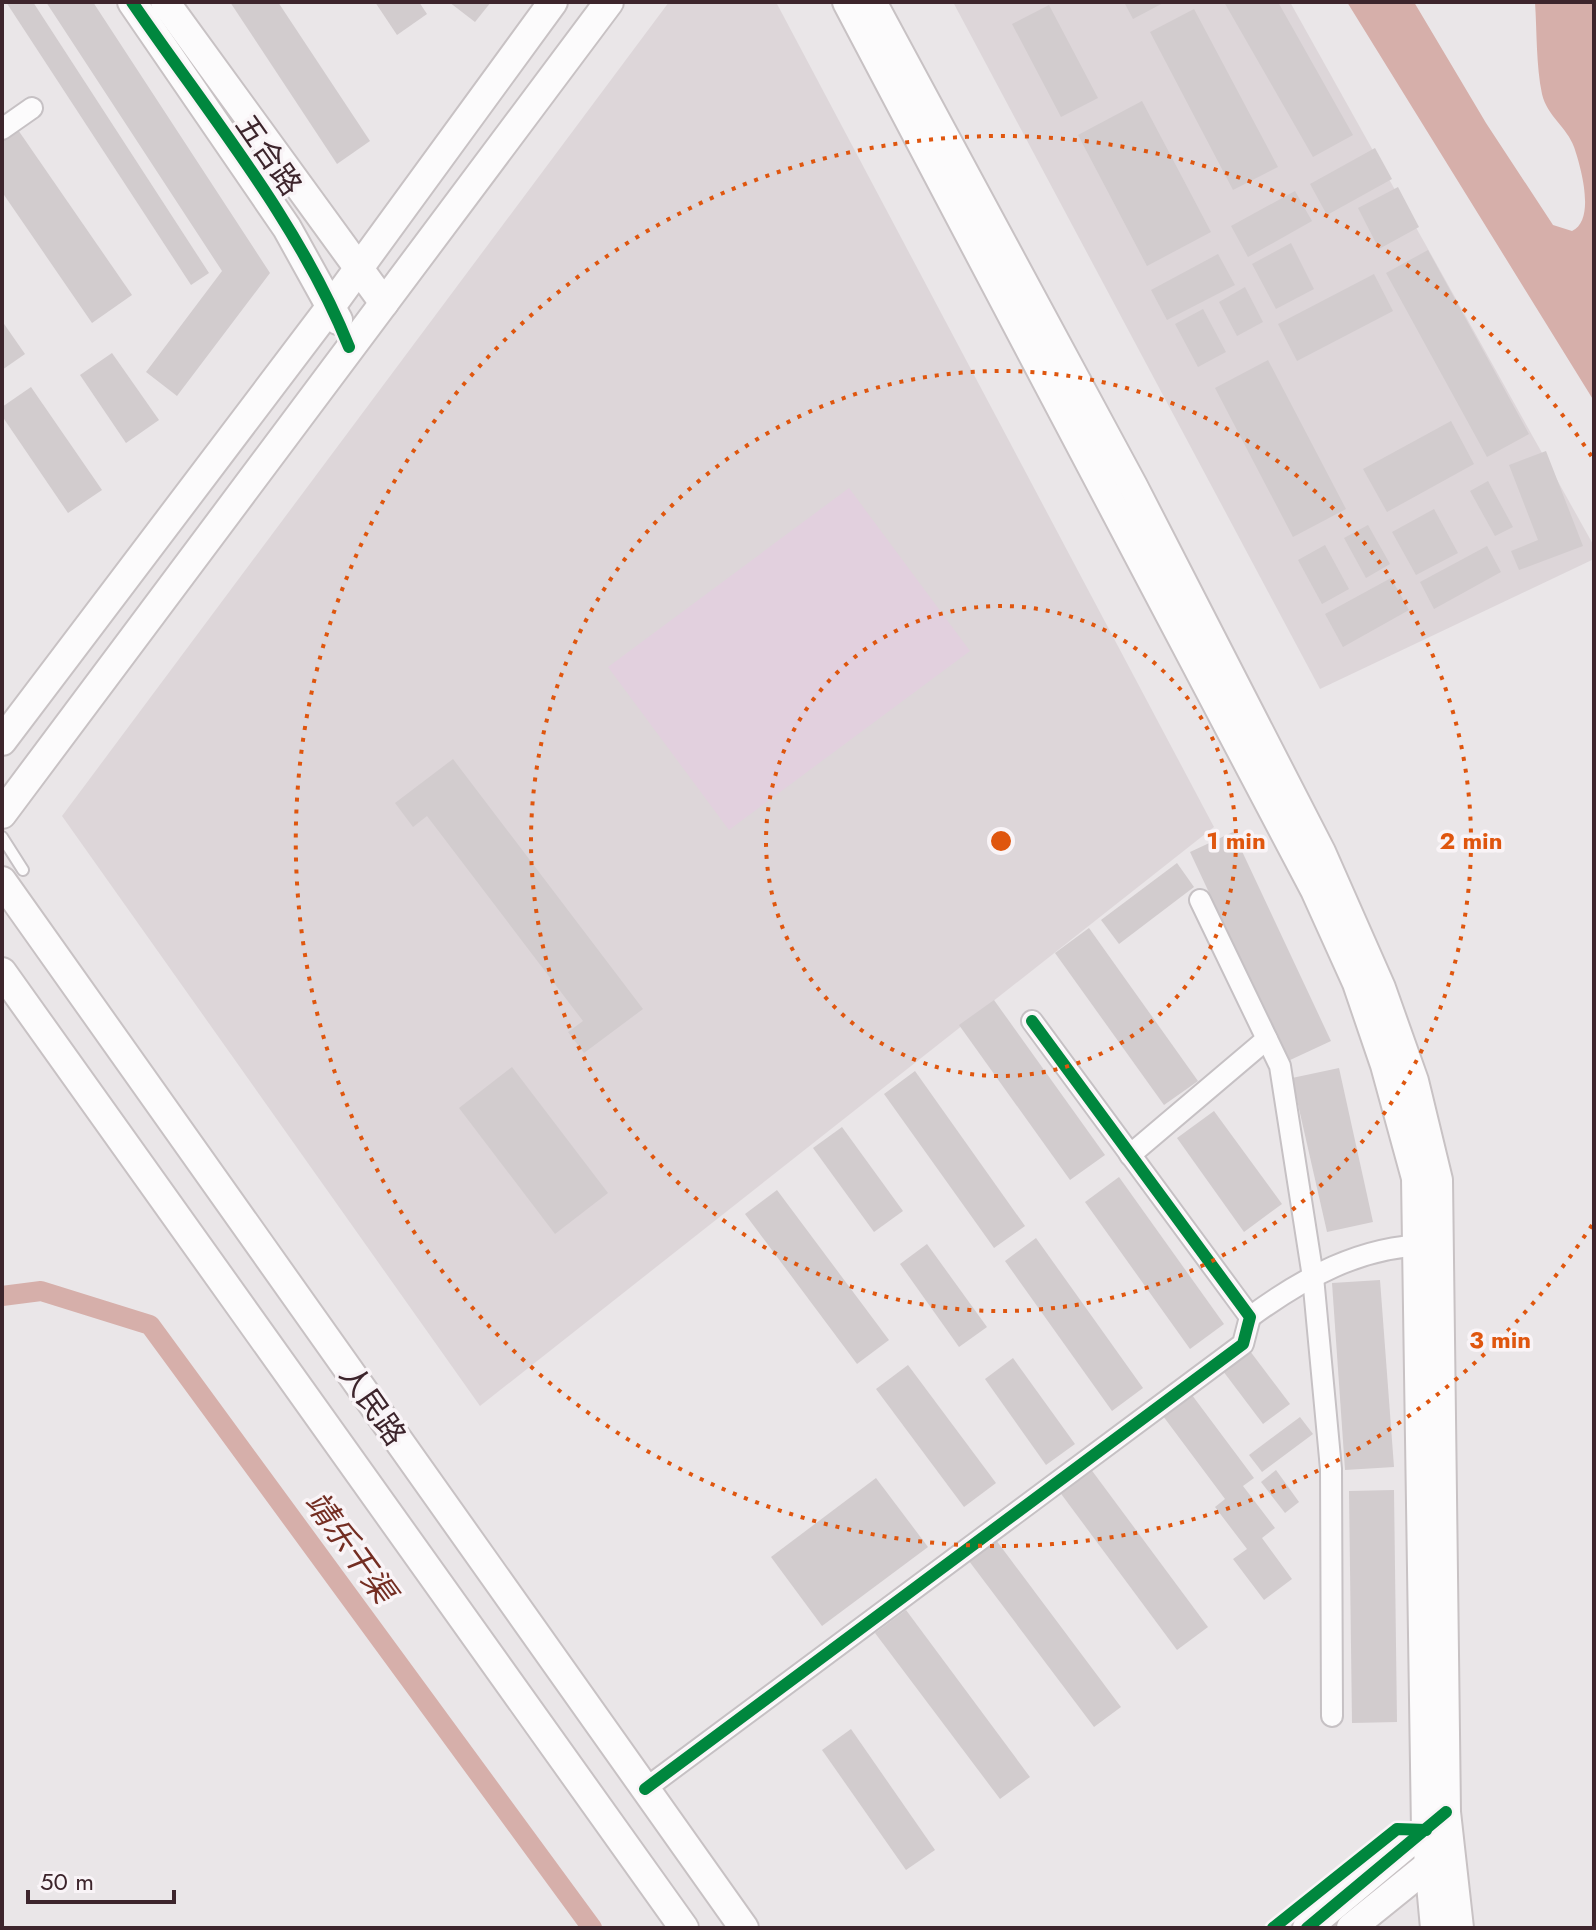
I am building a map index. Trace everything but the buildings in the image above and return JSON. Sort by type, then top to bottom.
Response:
[{"type":"main road","name":"五合路","points":[[132,2],[287,228],[332,305],[349,347]]},
{"type":"main road","name":"五合路","points":[[165,2],[384,303]]},
{"type":"main road","points":[[2,741],[332,305],[553,2]]},
{"type":"main road","points":[[2,814],[609,2]]},
{"type":"main road","points":[[847,2],[1315,890],[1357,983],[1385,1065],[1416,1178],[1429,1245]]},
{"type":"main road","points":[[872,2],[1133,486],[1321,852],[1381,988],[1414,1081],[1438,1180],[1429,1245],[1438,1857],[1435,1928]]},
{"type":"main road","name":"人民路","points":[[12,876],[744,1928]]},
{"type":"main road","name":"人民路","points":[[2,972],[684,1928]]},
{"type":"main road","points":[[1307,1928],[1436,1821]]},
{"type":"main road","points":[[1351,1928],[1438,1857]]},
{"type":"main road","points":[[1438,1857],[1459,1928]]},
{"type":"street","points":[[2,129],[32,108]]},
{"type":"street","points":[[1200,900],[1280,1066],[1313,1277],[1331,1469],[1332,1716]]},
{"type":"street","points":[[1032,1021],[1250,1317]]},
{"type":"street","points":[[1130,1155],[1267,1039]]},
{"type":"street","points":[[645,1789],[1243,1344],[1250,1317],[1280,1295],[1372,1251],[1429,1245]]},
{"type":"lane","points":[[2,837],[12,876]]},
{"type":"shaded area","points":[[669,2],[776,2],[1214,827],[480,1406],[62,816]]},
{"type":"shaded area","points":[[953,2],[1290,2],[1594,546],[1594,559],[1320,689]]},
{"type":"shaded area","points":[[1347,2],[1414,2],[1486,123],[1553,225],[1572,231],[1583,216],[1583,179],[1571,140],[1548,109],[1542,94],[1535,2],[1594,2],[1594,401]]},
{"type":"shaded area","points":[[849,488],[970,651],[729,830],[608,667]]},
{"type":"waterway","name":"靖乐干渠","points":[[2,1296],[41,1291],[150,1325],[592,1928]]},
{"type":"cycle path","points":[[132,2],[278,212],[305,256],[349,347]]},
{"type":"cycle path","points":[[645,1789],[1243,1344],[1250,1317],[1032,1021]]},
{"type":"cycle path","points":[[1307,1928],[1446,1812]]},
{"type":"cycle path","points":[[1273,1928],[1397,1829],[1426,1830]]}]
